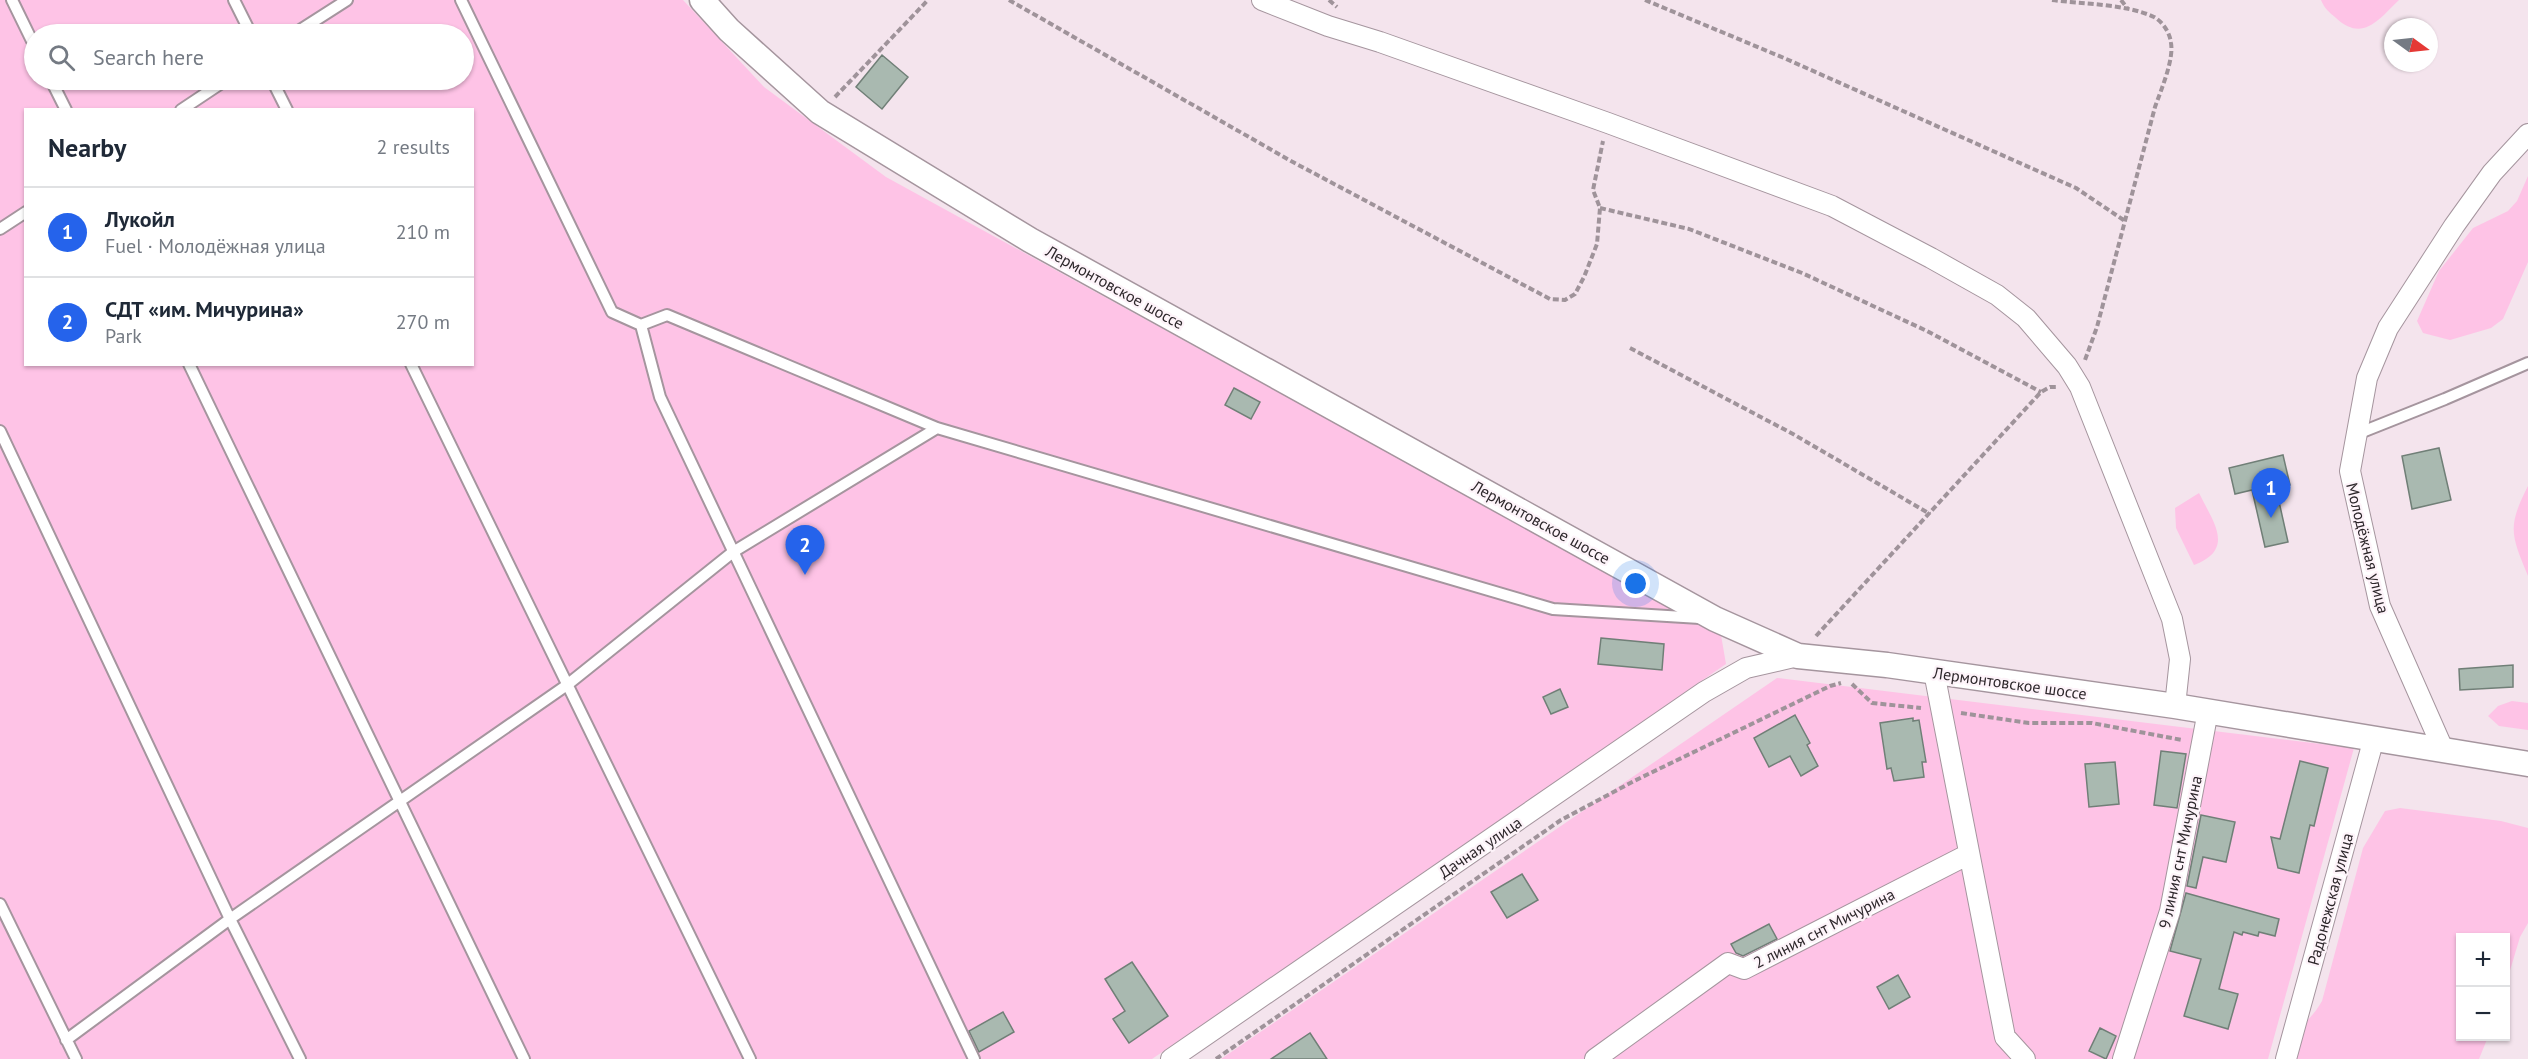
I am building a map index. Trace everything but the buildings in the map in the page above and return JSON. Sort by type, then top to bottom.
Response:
[{"type":"street","name":"Лермонтовское шоссе","points":[[702,0],[729,30],[819,112],[1030,240],[1715,619],[1798,656],[1934,672],[2175,706],[2528,764]]},
{"type":"street","points":[[1262,0],[1328,26],[1380,42],[1608,123],[1832,207],[1997,295],[2026,318],[2067,366],[2080,387],[2172,619],[2180,659],[2175,706]]},
{"type":"street","name":"Молодёжная улица","points":[[2443,749],[2380,606],[2350,471],[2367,378],[2388,328],[2454,226],[2492,173],[2528,134]]},
{"type":"street","name":"Дачная улица","points":[[1171,1059],[1704,692],[1746,668],[1798,656]]},
{"type":"street","points":[[1934,672],[2006,1037],[2023,1058]]},
{"type":"street","name":"9 линия снт Мичурина","points":[[2123,1059],[2170,911],[2208,711]]},
{"type":"street","name":"Радонежская улица","points":[[2286,1059],[2374,738]]},
{"type":"street","name":"2 линия снт Мичурина","points":[[1595,1059],[1728,963],[1744,969],[1970,854]]},
{"type":"lane","points":[[12,0],[24,25]]},
{"type":"lane","points":[[234,0],[246,24]]},
{"type":"lane","points":[[309,24],[346,0]]},
{"type":"lane","points":[[461,0],[473,24]]},
{"type":"lane","points":[[474,27],[612,312],[641,325],[667,315],[937,428],[1553,609],[1715,619]]},
{"type":"lane","points":[[56,90],[65,108]]},
{"type":"lane","points":[[184,108],[211,90]]},
{"type":"lane","points":[[277,90],[286,108]]},
{"type":"lane","points":[[0,229],[24,213]]},
{"type":"lane","points":[[641,325],[660,397],[974,1059]]},
{"type":"lane","points":[[2357,434],[2528,363]]},
{"type":"lane","points":[[190,366],[524,1059]]},
{"type":"lane","points":[[412,366],[750,1059]]},
{"type":"lane","points":[[66,1040],[230,919],[567,685],[733,552],[937,428]]},
{"type":"lane","points":[[0,431],[230,919],[300,1059]]},
{"type":"lane","points":[[0,904],[76,1059]]},
{"type":"path","points":[[819,112],[928,0]]},
{"type":"path","points":[[1009,0],[1311,172],[1550,298],[1564,300],[1575,294],[1597,244],[1600,208],[1593,190],[1608,123]]},
{"type":"path","points":[[1645,0],[1784,58],[2076,189],[2125,221]]},
{"type":"path","points":[[2052,0],[2128,10],[2121,0]]},
{"type":"path","points":[[1600,208],[1689,229],[1802,273],[1927,331],[2041,392]]},
{"type":"path","points":[[1630,348],[1793,434],[1930,514]]},
{"type":"path","points":[[1216,1059],[1562,820],[1750,723],[1830,686],[1849,681],[1872,703],[2029,723],[2092,723],[2203,744]]},
{"type":"shaded area","points":[[0,0],[683,0],[764,87],[886,177],[1721,635],[1726,664],[1152,1059],[0,1059]]},
{"type":"shaded area","points":[[2321,0],[2399,0],[2370,26],[2354,28],[2334,16],[2325,8]]},
{"type":"shaded area","points":[[2528,176],[2528,262],[2503,319],[2491,328],[2450,340],[2423,333],[2417,321],[2439,271],[2473,228],[2508,211],[2517,201]]},
{"type":"shaded area","points":[[2528,486],[2528,576],[2515,540],[2514,522]]},
{"type":"shaded area","points":[[2199,493],[2215,524],[2218,543],[2207,559],[2194,565],[2176,528],[2175,508]]},
{"type":"shaded area","points":[[1777,678],[2354,748],[2268,1059],[1221,1059]]},
{"type":"shaded area","points":[[2512,701],[2528,703],[2528,730],[2499,726],[2488,716],[2498,706]]},
{"type":"shaded area","points":[[2400,808],[2501,821],[2528,828],[2528,923],[2520,937],[2510,971],[2510,933],[2456,933],[2456,1041],[2486,1041],[2479,1059],[2276,1059],[2286,1043],[2322,1001],[2363,848],[2385,811]]},
{"type":"place","name":"Лукойл","points":[[2271,518]]},
{"type":"place","name":"СДТ «им. Мичурина»","points":[[805,575]]}]
